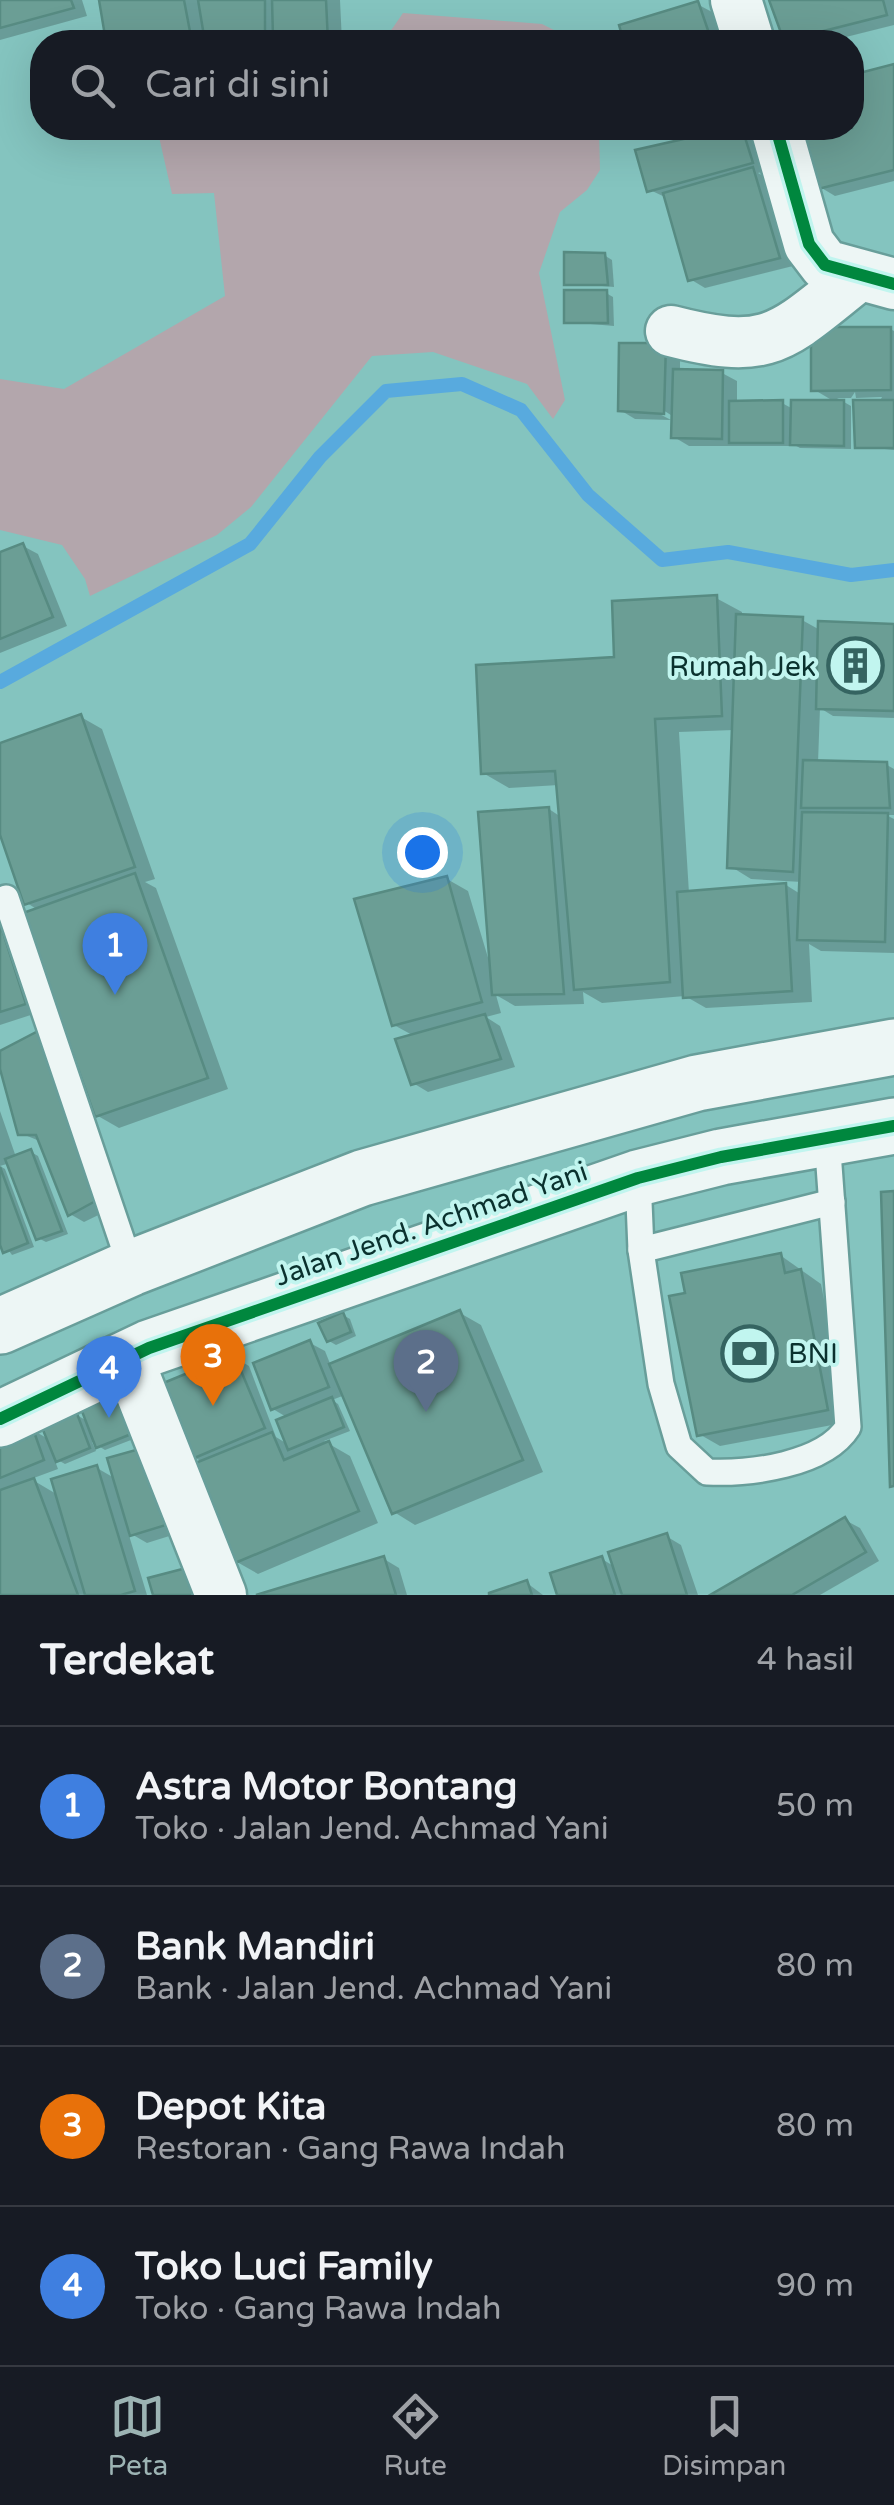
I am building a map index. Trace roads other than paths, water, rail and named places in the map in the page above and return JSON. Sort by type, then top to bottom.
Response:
[{"type":"street","points":[[736,0],[745,30]]},
{"type":"street","points":[[779,140],[809,244],[825,265],[876,280]]},
{"type":"street","points":[[671,332],[711,342],[762,343],[876,280]]},
{"type":"street","name":"Jalan Jend. Achmad Yani","points":[[0,1326],[114,1275],[362,1178],[697,1083],[894,1046]]},
{"type":"street","name":"Jalan Jend. Achmad Yani","points":[[0,1418],[126,1358],[231,1318],[638,1178],[894,1126]]},
{"type":"street","points":[[195,1243],[231,1318]]},
{"type":"street","points":[[114,1275],[126,1358],[221,1595]]},
{"type":"lane","points":[[6,898],[114,1275]]},
{"type":"lane","points":[[638,1178],[650,1330],[678,1446],[707,1472],[734,1473],[774,1465],[838,1443],[848,1427],[827,1138]]},
{"type":"lane","points":[[641,1250],[832,1202]]},
{"type":"waterway","points":[[0,682],[250,544],[320,457],[386,391],[462,384],[521,410],[588,495],[662,560],[728,552],[851,575],[894,570]]},
{"type":"place","name":"Rumah Jek","points":[[855,666]]},
{"type":"place","name":"Astra Motor Bontang","points":[[115,995]]},
{"type":"place","name":"BNI","points":[[749,1353]]},
{"type":"place","name":"Depot Kita","points":[[213,1406]]},
{"type":"place","name":"Bank Mandiri","points":[[426,1412]]},
{"type":"place","name":"Toko Luci Family","points":[[109,1418]]}]
